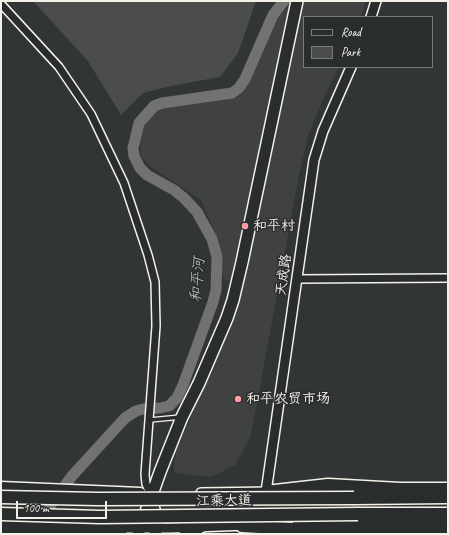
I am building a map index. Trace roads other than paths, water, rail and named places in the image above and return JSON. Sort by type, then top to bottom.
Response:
[{"type":"highway","points":[[266,492],[328,484],[448,490]]},
{"type":"highway","points":[[1,488],[71,493],[151,495]]},
{"type":"highway","name":"江乘大道","points":[[1,497],[154,500],[448,497]]},
{"type":"highway","name":"江乘大道","points":[[1,514],[100,517],[448,514]]},
{"type":"highway","points":[[242,526],[327,531],[448,529]]},
{"type":"highway","points":[[5,529],[100,528]]},
{"type":"main road","points":[[139,531],[151,495],[182,417],[199,383],[227,318],[236,289],[296,4]]},
{"type":"main road","points":[[151,495],[156,531]]},
{"type":"main road","points":[[185,534],[201,527]]},
{"type":"main road","points":[[100,528],[121,534]]},
{"type":"street","points":[[371,16],[376,1]]},
{"type":"street","points":[[1,4],[59,67],[91,114],[124,183],[148,255],[154,282],[156,326],[145,474],[146,484],[151,495],[241,492],[448,490]]},
{"type":"street","name":"天成路","points":[[266,492],[314,160],[323,131],[352,68]]},
{"type":"street","points":[[298,279],[448,278]]},
{"type":"street","points":[[1,493],[71,493]]},
{"type":"street","points":[[1,522],[156,531],[201,527],[448,521]]},
{"type":"street","points":[[1,531],[5,529],[40,533],[70,534],[100,528]]},
{"type":"lane","points":[[150,417],[182,417]]},
{"type":"waterway","name":"和平河","points":[[39,521],[72,476],[125,418],[136,411],[143,409],[169,406],[177,398],[213,302],[216,290],[217,257],[212,239],[197,212],[184,198],[174,190],[147,175],[140,168],[134,156],[133,148],[139,123],[154,106],[162,103],[232,93],[239,88],[245,79],[273,15],[284,1]]},
{"type":"place","name":"和平村","points":[[245,226]]},
{"type":"place","name":"和平农贸市场","points":[[238,399]]}]
